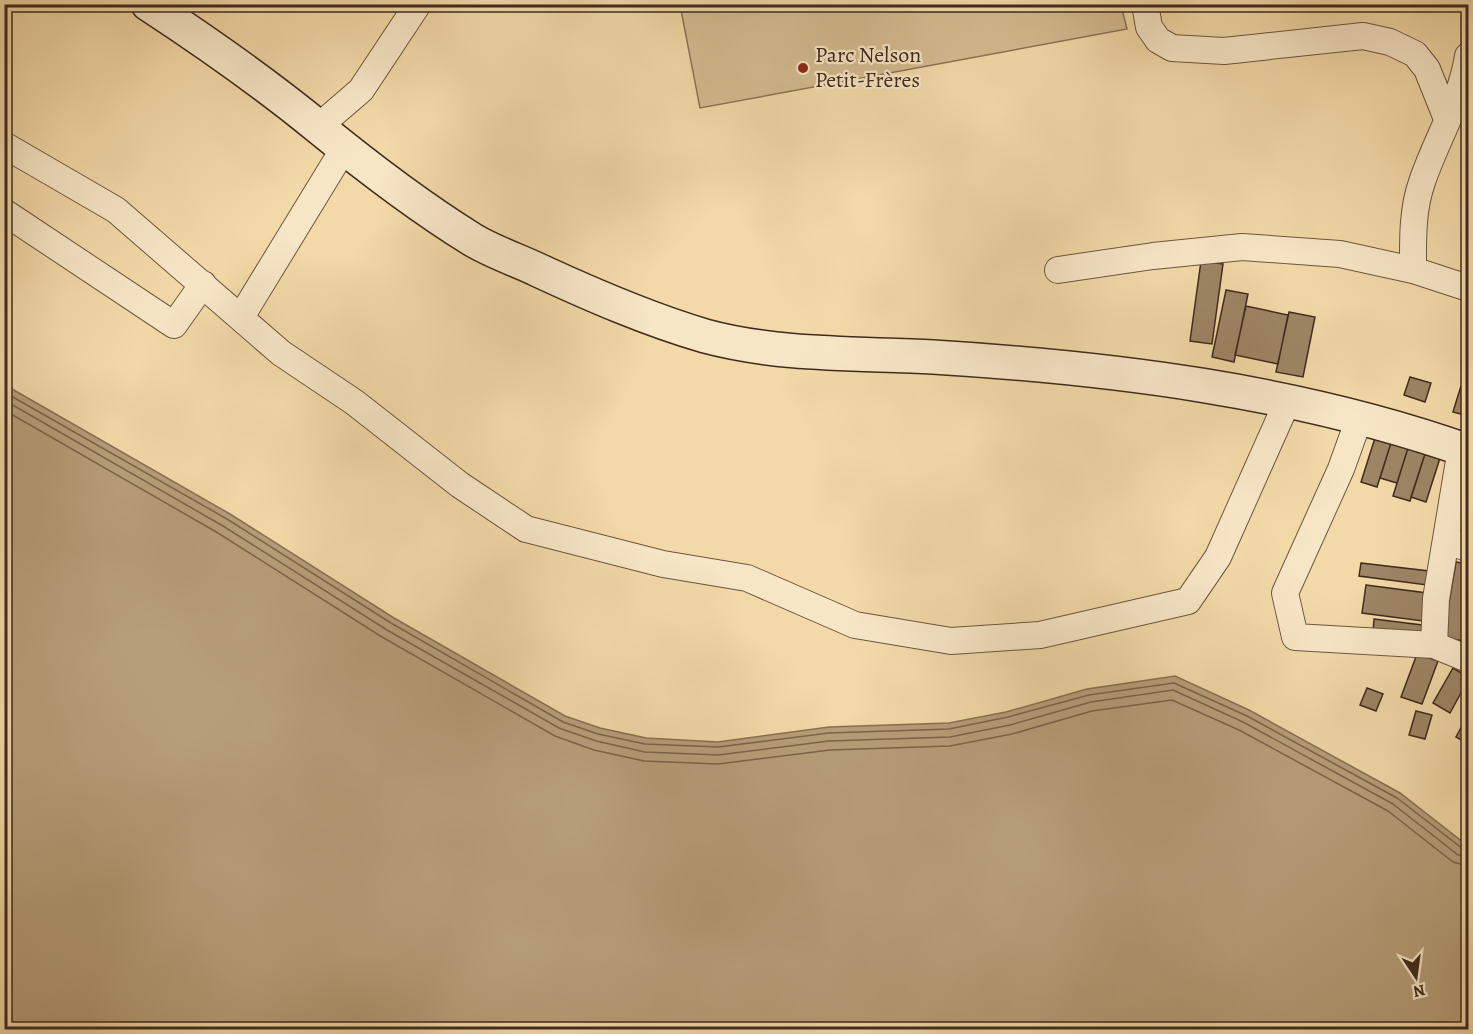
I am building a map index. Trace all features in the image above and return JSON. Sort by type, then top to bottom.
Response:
[{"type":"main road","points":[[148,4],[201,39],[318,127],[344,150],[475,241],[610,303],[707,336],[757,346],[837,355],[934,357],[1149,378],[1288,400],[1465,450]]},
{"type":"street","points":[[318,127],[361,90],[418,4]]},
{"type":"street","points":[[1145,4],[1149,27],[1164,45],[1172,48],[1224,51],[1364,36],[1390,42],[1415,54],[1427,69],[1447,119]]},
{"type":"street","points":[[1413,270],[1413,224],[1421,184],[1459,94],[1468,56]]},
{"type":"street","points":[[4,145],[116,210],[281,353],[354,402],[460,485],[526,529],[663,564],[747,578],[855,625],[951,642],[1040,635],[1188,601],[1218,556],[1288,400]]},
{"type":"street","points":[[241,317],[344,150]]},
{"type":"street","points":[[4,212],[174,325],[203,284]]},
{"type":"street","points":[[1058,270],[1153,256],[1242,247],[1340,255],[1413,270],[1468,288]]},
{"type":"street","points":[[1359,420],[1341,469],[1285,593],[1295,637],[1434,645],[1468,659]]},
{"type":"street","points":[[1434,645],[1436,600],[1457,545],[1465,450]]},
{"type":"shaded area","name":"Parc Nelson Petit-Frères","points":[[680,5],[1121,5],[1127,29],[700,108]]},
{"type":"water","points":[[5,385],[230,514],[394,618],[565,716],[600,728],[646,738],[718,742],[829,727],[949,723],[1006,712],[1087,689],[1175,676],[1249,710],[1400,793],[1468,846],[1468,1029],[5,1029]]},
{"type":"building","points":[[1201,261],[1223,264],[1212,344],[1190,341]]},
{"type":"building","points":[[1226,290],[1248,294],[1234,362],[1212,357]]},
{"type":"building","points":[[1246,306],[1288,315],[1278,364],[1235,355]]},
{"type":"building","points":[[1289,312],[1315,317],[1303,377],[1276,372]]},
{"type":"building","points":[[1410,377],[1431,383],[1425,402],[1404,395]]},
{"type":"building","points":[[1461,386],[1468,388],[1468,416],[1453,412]]},
{"type":"building","points":[[1375,438],[1391,443],[1377,487],[1361,482]]},
{"type":"building","points":[[1391,443],[1408,448],[1397,483],[1380,478]]},
{"type":"building","points":[[1408,448],[1425,454],[1410,501],[1393,496]]},
{"type":"building","points":[[1425,454],[1440,458],[1426,502],[1411,497]]},
{"type":"building","points":[[1456,562],[1468,564],[1468,642],[1443,637]]},
{"type":"building","points":[[1361,563],[1429,571],[1427,585],[1359,576]]},
{"type":"building","points":[[1366,585],[1427,593],[1423,621],[1362,613]]},
{"type":"building","points":[[1374,619],[1422,625],[1421,638],[1373,632]]},
{"type":"building","points":[[1417,654],[1438,661],[1422,704],[1401,697]]},
{"type":"building","points":[[1453,668],[1468,677],[1468,680],[1450,713],[1433,703]]},
{"type":"building","points":[[1367,688],[1383,694],[1376,711],[1360,705]]},
{"type":"building","points":[[1416,711],[1432,715],[1425,739],[1409,735]]},
{"type":"building","points":[[1463,724],[1468,727],[1468,744],[1456,737]]},
{"type":"place","name":"Parc Nelson Petit-Frères","points":[[803,68]]}]
